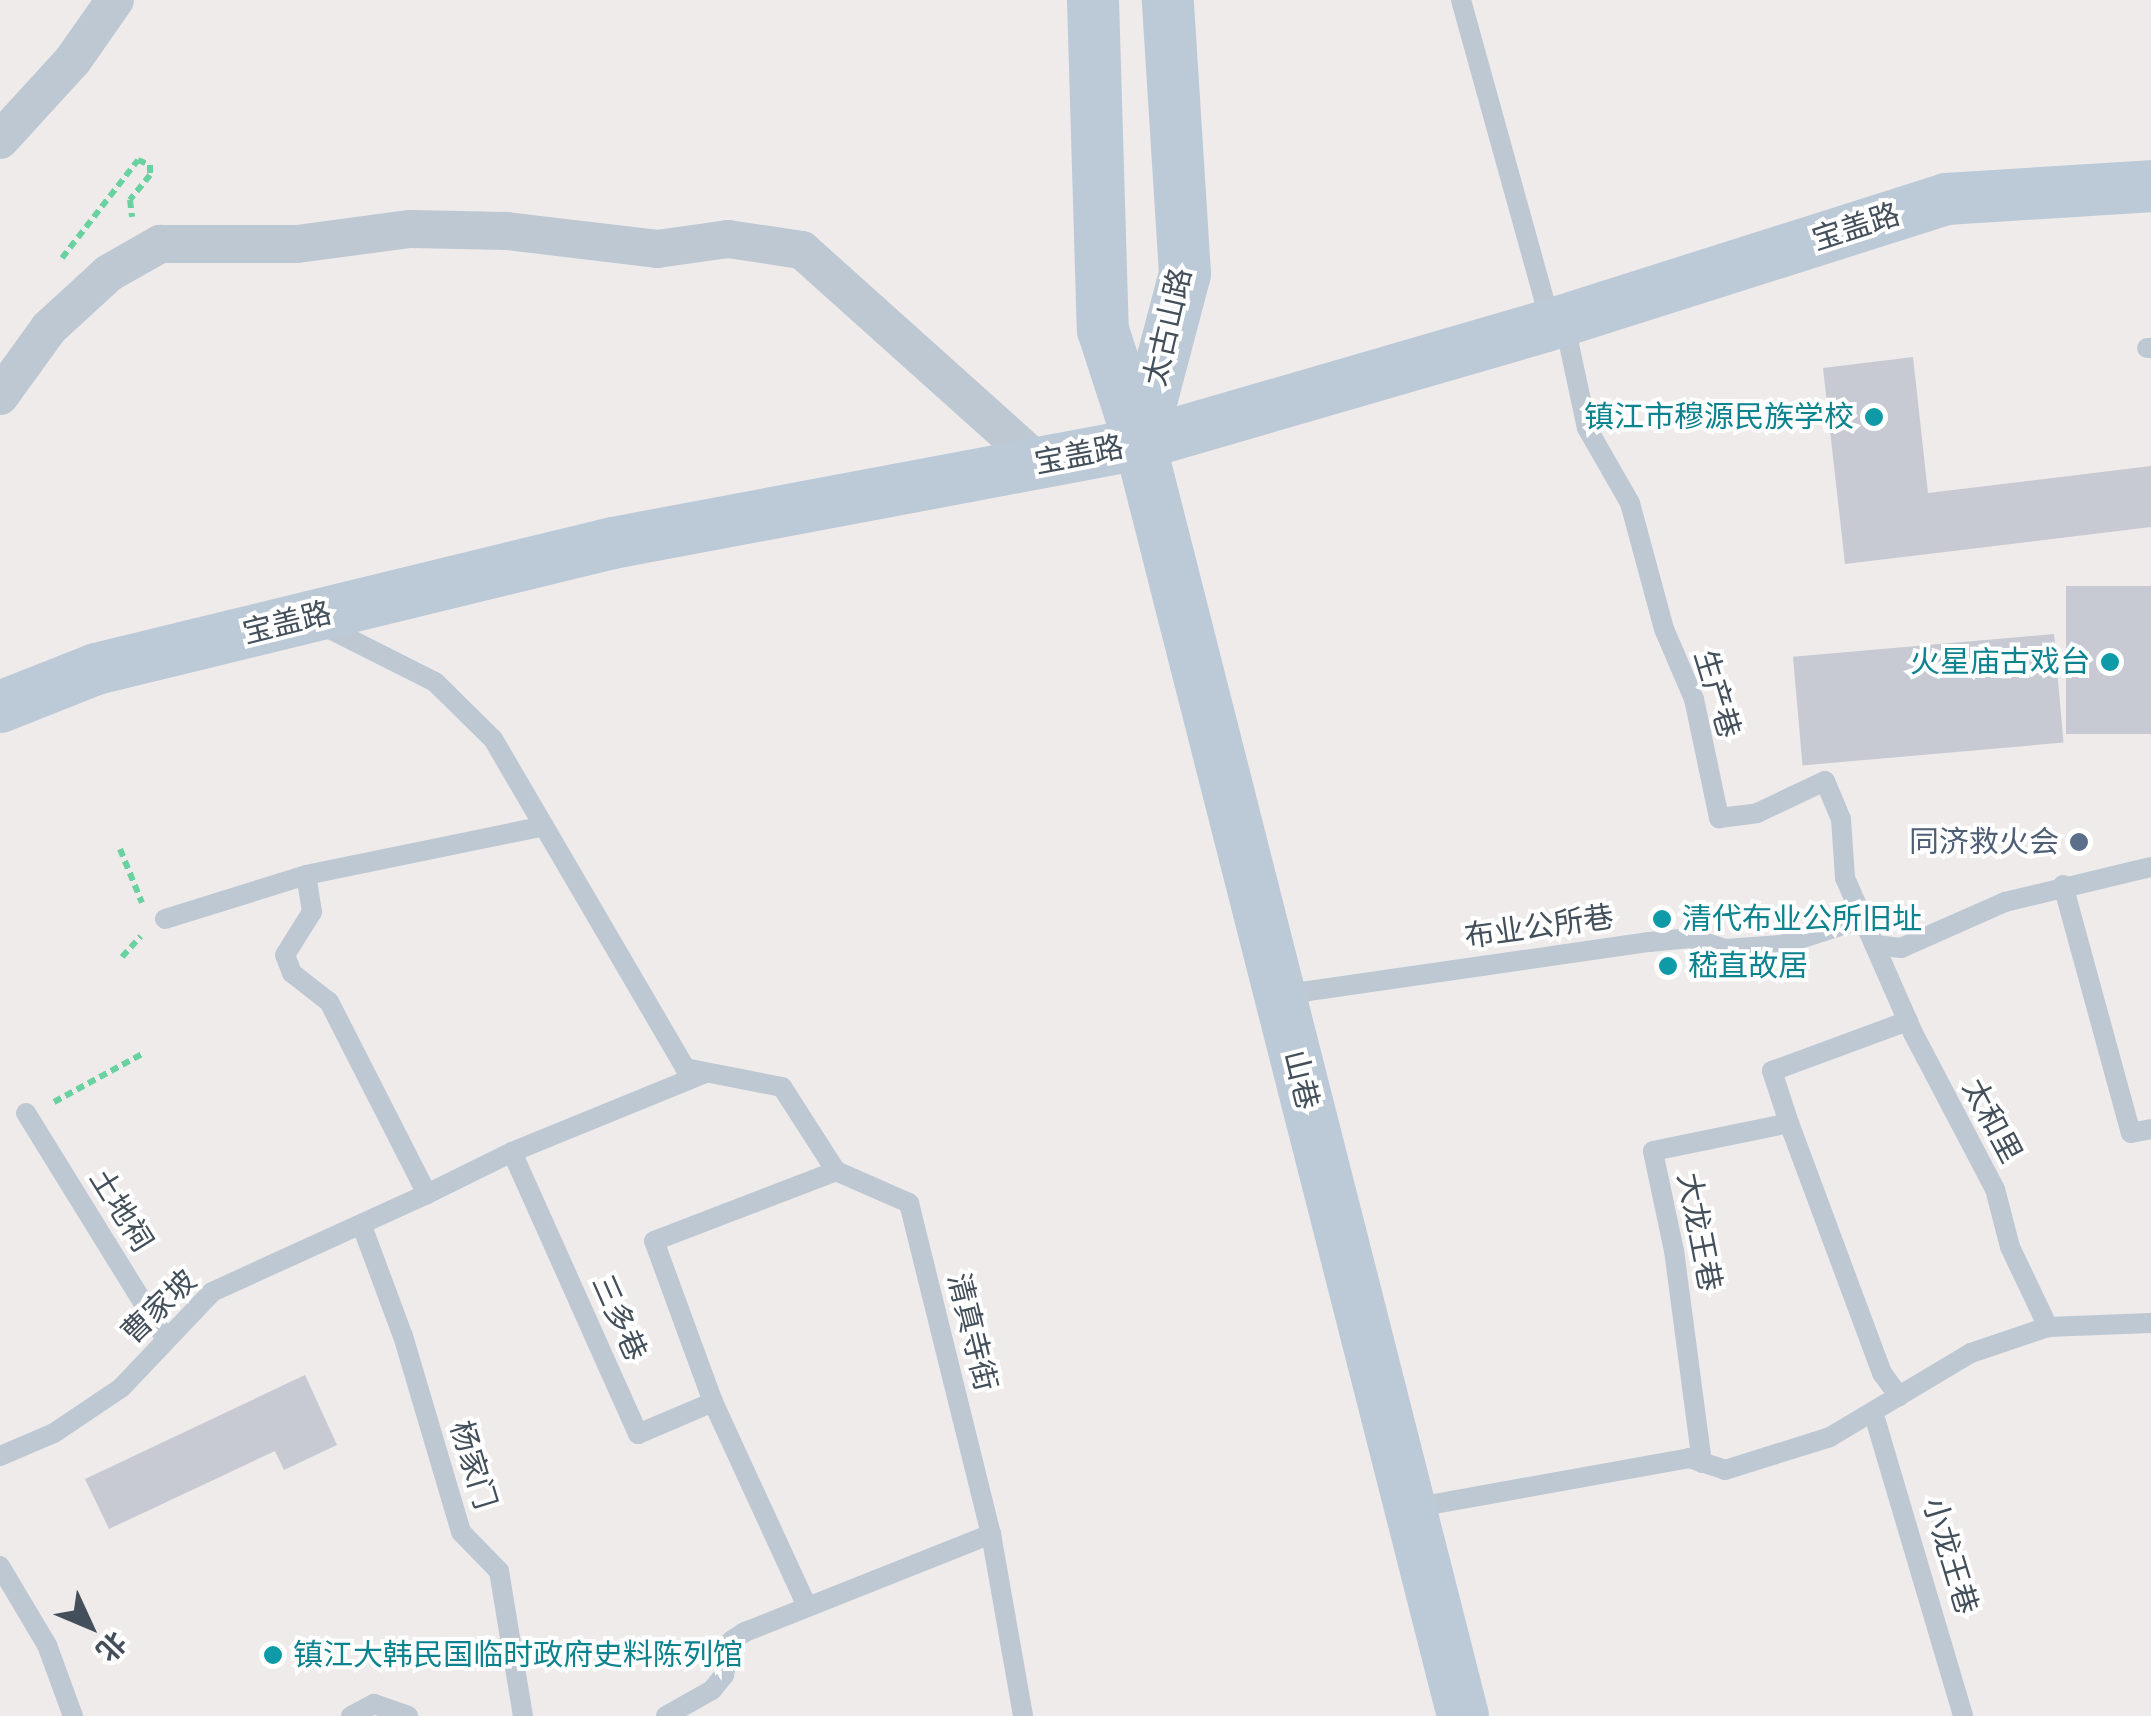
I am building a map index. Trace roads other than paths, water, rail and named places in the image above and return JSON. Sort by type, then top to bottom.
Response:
[{"type":"street","points":[[0,140],[73,60],[115,0]]},
{"type":"street","name":"太古山路","points":[[1093,0],[1103,330],[1140,444]]},
{"type":"street","name":"太古山路","points":[[1140,444],[1185,274],[1168,0]]},
{"type":"street","name":"宝盖路","points":[[0,707],[96,669],[613,543],[1140,444],[1558,322],[1946,198],[2151,186]]},
{"type":"street","points":[[0,396],[49,328],[109,273],[160,244],[297,244],[410,229],[507,231],[657,249],[728,239],[802,250],[1039,462]]},
{"type":"street","name":"山巷","points":[[1140,444],[1462,1716]]},
{"type":"lane","points":[[1461,0],[1558,322]]},
{"type":"lane","name":"生产巷","points":[[1558,322],[1587,428],[1630,503],[1664,629],[1694,699],[1719,818],[1757,813],[1825,781],[1841,819],[1845,878],[1876,945]]},
{"type":"lane","points":[[307,618],[436,682],[494,739],[685,1068],[782,1086],[836,1171]]},
{"type":"lane","points":[[155,915],[306,875],[544,826]]},
{"type":"lane","points":[[1876,945],[1901,948],[2005,902],[2063,885],[2151,867]]},
{"type":"lane","points":[[306,875],[312,912],[286,955],[292,973],[330,1002],[427,1194]]},
{"type":"lane","points":[[2063,885],[2131,1133],[2151,1129]]},
{"type":"lane","name":"布业公所巷","points":[[1279,995],[1650,942],[1691,938],[1725,949],[1781,945],[1862,919]]},
{"type":"lane","name":"太和里","points":[[1876,945],[1908,1021],[1995,1190],[2010,1247],[2048,1327]]},
{"type":"lane","points":[[1898,1396],[1882,1373],[1772,1071],[1908,1021]]},
{"type":"lane","name":"曹家坡","points":[[0,1456],[54,1433],[121,1388],[212,1292],[362,1226],[512,1152],[712,1075]]},
{"type":"lane","name":"土地祠","points":[[26,1113],[165,1338]]},
{"type":"lane","name":"大龙王巷","points":[[1702,1463],[1677,1267],[1653,1151],[1789,1123]]},
{"type":"lane","name":"三多巷","points":[[512,1152],[638,1434],[713,1402]]},
{"type":"lane","name":"三多巷","points":[[807,1606],[713,1402],[654,1241],[836,1171]]},
{"type":"lane","name":"清真寺街","points":[[836,1171],[909,1203],[990,1534],[1023,1716]]},
{"type":"lane","name":"杨家门","points":[[362,1226],[403,1336],[462,1532],[499,1571],[522,1716]]},
{"type":"lane","points":[[1410,1508],[1689,1458],[1725,1470],[1830,1437],[1874,1415],[1898,1396],[1971,1353],[2048,1327],[2151,1323]]},
{"type":"lane","name":"小龙王巷","points":[[1874,1415],[1963,1716]]},
{"type":"lane","points":[[666,1716],[712,1690],[724,1675],[731,1642],[807,1606],[990,1534]]},
{"type":"lane","points":[[0,1566],[47,1645],[74,1716]]},
{"type":"lane","points":[[351,1716],[374,1704],[408,1716]]},
{"type":"place","name":"镇江市穆源民族学校","points":[[1874,417]]},
{"type":"place","name":"火星庙古戏台","points":[[2110,662]]},
{"type":"place","name":"同济救火会","points":[[2079,842]]},
{"type":"place","name":"清代布业公所旧址","points":[[1662,919]]},
{"type":"place","name":"嵇直故居","points":[[1668,966]]},
{"type":"place","name":"镇江大韩民国临时政府史料陈列馆","points":[[273,1655]]}]
